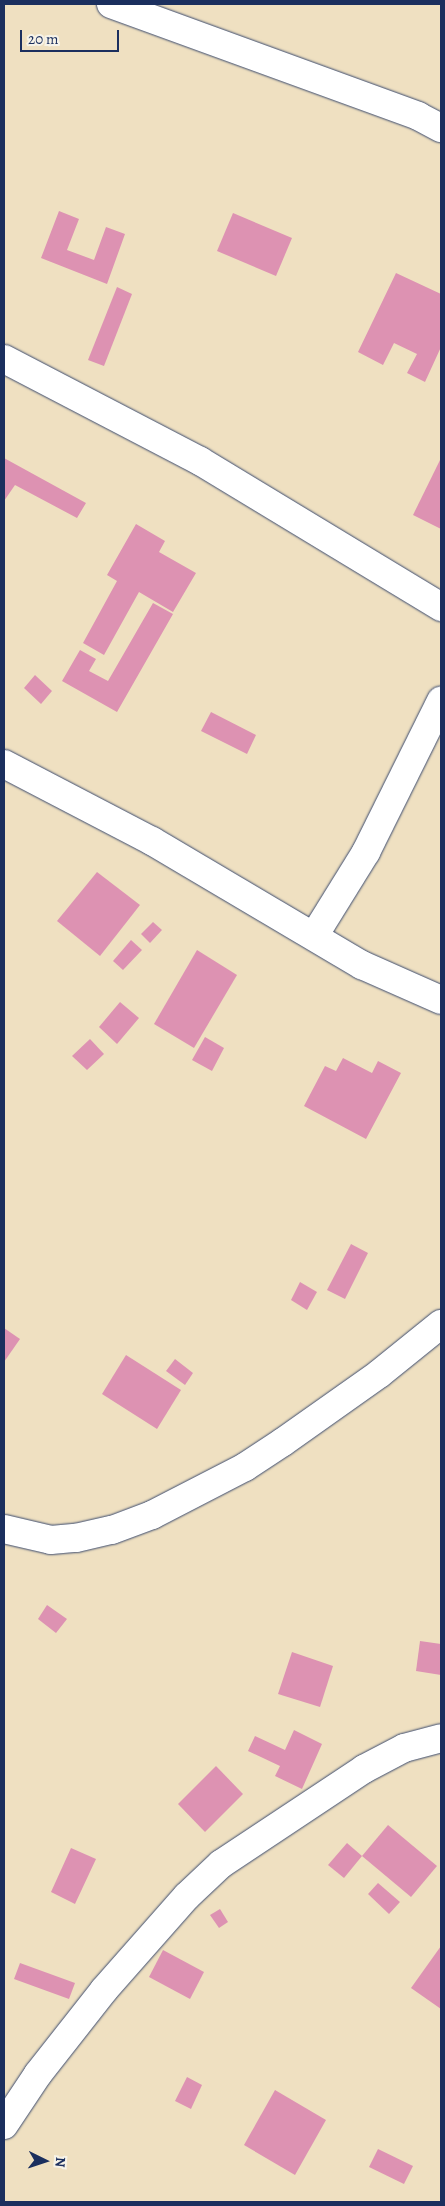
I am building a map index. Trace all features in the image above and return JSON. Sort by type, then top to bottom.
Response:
[{"type":"street","points":[[111,4],[418,116],[441,128]]},
{"type":"street","points":[[6,363],[200,461],[441,607]]},
{"type":"street","points":[[314,936],[366,852],[441,701]]},
{"type":"street","points":[[4,764],[152,841],[362,965],[441,1000]]},
{"type":"street","points":[[4,1529],[51,1540],[76,1538],[112,1530],[152,1514],[245,1467],[284,1442],[379,1374],[441,1324]]},
{"type":"street","points":[[4,2124],[38,2074],[104,1990],[187,1896],[221,1864],[364,1769],[404,1748],[441,1738]]},
{"type":"building","points":[[59,211],[79,219],[67,250],[94,260],[106,227],[125,234],[107,284],[41,258]]},
{"type":"building","points":[[233,213],[292,238],[276,276],[217,251]]},
{"type":"building","points":[[396,273],[441,294],[441,347],[425,382],[407,373],[417,354],[394,343],[383,365],[358,352]]},
{"type":"building","points":[[117,287],[132,294],[104,366],[88,360]]},
{"type":"building","points":[[4,458],[86,503],[77,518],[15,485],[4,501]]},
{"type":"building","points":[[441,458],[441,529],[413,515]]},
{"type":"building","points":[[136,524],[165,541],[159,552],[196,573],[173,612],[139,592],[104,655],[83,643],[117,581],[107,575]]},
{"type":"building","points":[[153,603],[173,614],[117,712],[62,681],[80,650],[96,659],[89,671],[108,681]]},
{"type":"building","points":[[35,675],[52,691],[41,704],[24,688]]},
{"type":"building","points":[[211,712],[256,735],[247,754],[201,731]]},
{"type":"building","points":[[97,872],[140,905],[100,956],[57,921]]},
{"type":"building","points":[[153,922],[162,930],[150,943],[141,934]]},
{"type":"building","points":[[131,940],[142,950],[123,970],[113,961]]},
{"type":"building","points":[[197,950],[237,975],[194,1048],[154,1024]]},
{"type":"building","points":[[120,1002],[139,1018],[117,1044],[99,1027]]},
{"type":"building","points":[[205,1037],[224,1048],[212,1071],[192,1060]]},
{"type":"building","points":[[90,1039],[104,1054],[87,1070],[72,1056]]},
{"type":"building","points":[[343,1058],[372,1073],[378,1061],[401,1073],[366,1139],[304,1106],[325,1066],[336,1071]]},
{"type":"building","points":[[351,1244],[368,1253],[345,1299],[327,1290]]},
{"type":"building","points":[[300,1282],[317,1292],[307,1310],[291,1300]]},
{"type":"building","points":[[4,1328],[20,1339],[4,1362]]},
{"type":"building","points":[[126,1355],[181,1390],[157,1429],[102,1394]]},
{"type":"building","points":[[175,1359],[193,1373],[185,1385],[166,1371]]},
{"type":"building","points":[[47,1605],[67,1619],[56,1633],[38,1619]]},
{"type":"building","points":[[420,1641],[441,1644],[441,1675],[416,1671]]},
{"type":"building","points":[[292,1652],[333,1666],[320,1707],[278,1694]]},
{"type":"building","points":[[294,1730],[322,1744],[302,1789],[275,1776],[280,1766],[248,1751],[255,1736],[285,1750]]},
{"type":"building","points":[[216,1766],[243,1794],[205,1832],[178,1804]]},
{"type":"building","points":[[388,1825],[437,1866],[411,1897],[362,1856]]},
{"type":"building","points":[[347,1843],[362,1856],[344,1878],[328,1865]]},
{"type":"building","points":[[71,1848],[96,1859],[75,1904],[51,1892]]},
{"type":"building","points":[[378,1883],[400,1902],[389,1914],[368,1894]]},
{"type":"building","points":[[220,1909],[228,1922],[219,1928],[210,1915]]},
{"type":"building","points":[[441,1946],[441,2009],[411,1988]]},
{"type":"building","points":[[163,1950],[204,1972],[190,1999],[149,1977]]},
{"type":"building","points":[[20,1963],[75,1983],[69,1999],[14,1979]]},
{"type":"building","points":[[187,2077],[202,2085],[191,2109],[175,2101]]},
{"type":"building","points":[[275,2090],[326,2120],[295,2175],[244,2145]]},
{"type":"building","points":[[378,2149],[413,2166],[404,2184],[369,2167]]}]
